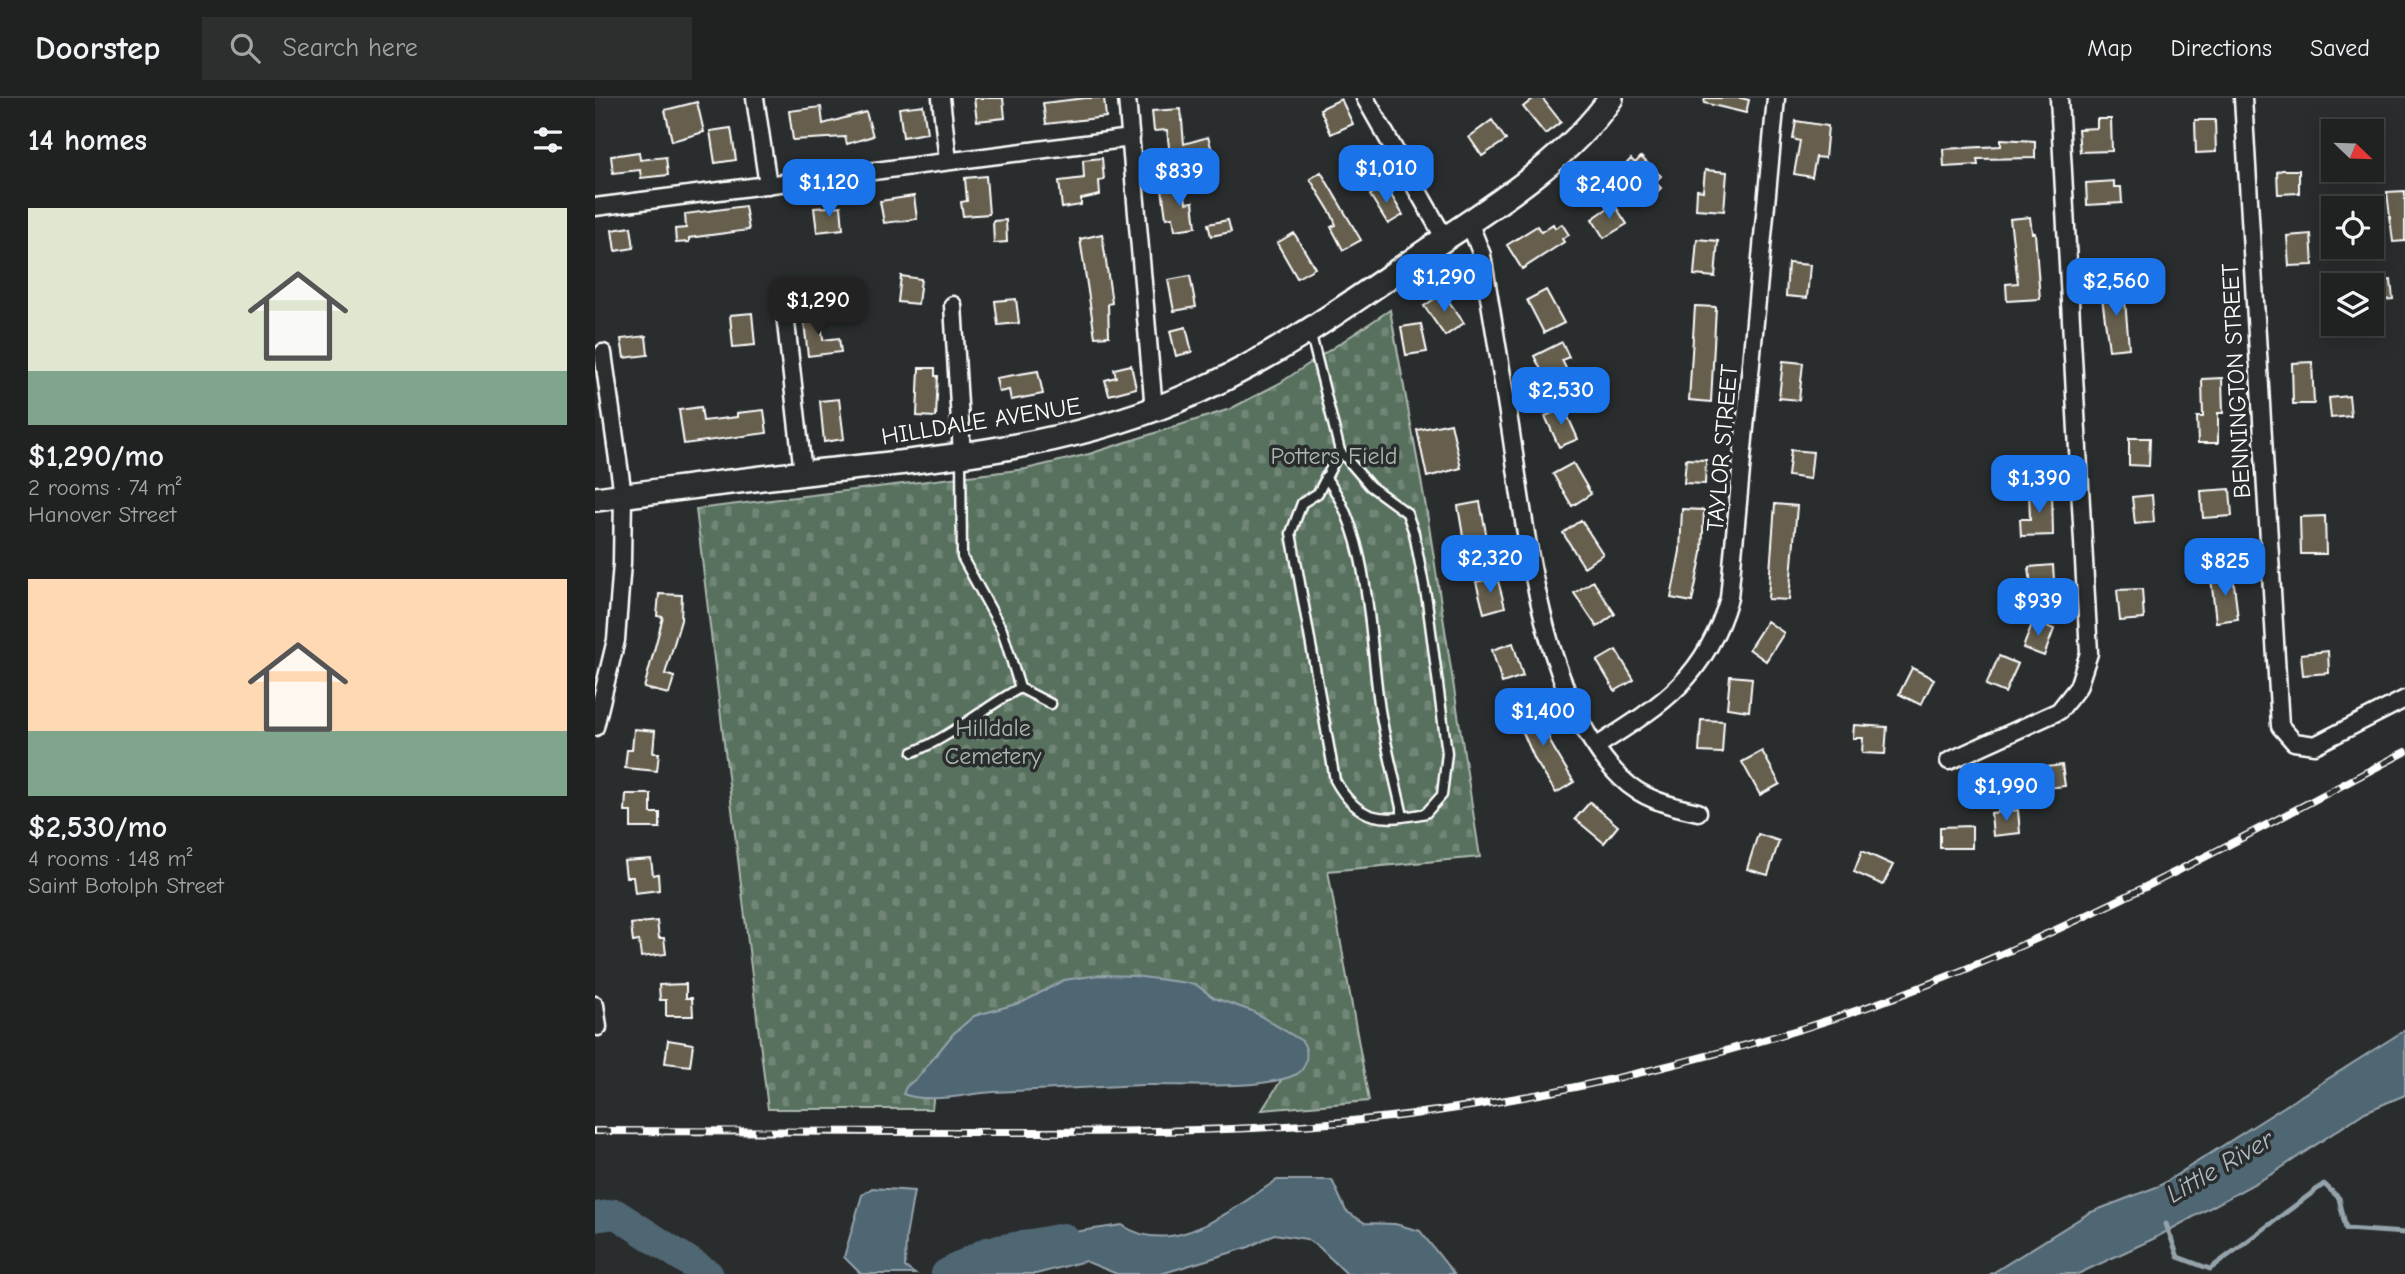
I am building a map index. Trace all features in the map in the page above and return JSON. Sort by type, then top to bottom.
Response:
[{"type":"main road","name":"HILLDALE AVENUE","points":[[595,499],[961,455],[1042,442],[1154,410],[1212,385],[1310,328],[1445,239],[1544,167],[1587,127],[1611,98]]},
{"type":"street","points":[[755,98],[768,185]]},
{"type":"street","points":[[941,98],[948,161]]},
{"type":"street","points":[[1127,98],[1154,410]]},
{"type":"street","points":[[1365,98],[1445,239]]},
{"type":"street","name":"TAYLOR STREET","points":[[1597,746],[1657,708],[1682,684],[1713,641],[1729,598],[1776,98]]},
{"type":"street","points":[[1948,761],[2059,711],[2078,687],[2089,653],[2059,98]]},
{"type":"street","name":"BENNINGTON STREET","points":[[2242,98],[2280,726],[2294,742],[2315,745],[2405,699]]},
{"type":"street","points":[[595,207],[1131,138]]},
{"type":"street","points":[[1469,222],[1482,255],[1531,565],[1572,704],[1597,746],[1622,779],[1660,802],[1698,812]]},
{"type":"street","points":[[953,305],[961,455]]},
{"type":"street","points":[[785,314],[803,473]]},
{"type":"street","points":[[595,727],[616,640],[623,495],[603,353]]},
{"type":"street","points":[[595,1005],[598,1027]]},
{"type":"lane","points":[[1310,328],[1341,451],[1370,486],[1407,513],[1414,533],[1427,601],[1447,753],[1446,777],[1436,804],[1426,813],[1381,819],[1363,813],[1346,801],[1335,780],[1291,533],[1303,503],[1318,494],[1341,451]]},
{"type":"lane","points":[[961,455],[961,557],[1003,630],[1020,688],[1051,704]]},
{"type":"lane","points":[[1325,477],[1340,497],[1355,542],[1383,723],[1403,816]]},
{"type":"lane","points":[[913,752],[954,732],[993,702],[1020,688]]},
{"type":"green space","name":"Hilldale Cemetery","points":[[1390,310],[1427,513],[1480,857],[1328,871],[1369,1101],[1262,1110],[1296,1057],[935,1082],[932,1109],[768,1109],[696,509],[1026,469],[1089,454],[1230,409],[1280,383]]},
{"type":"water","points":[[1099,975],[1134,976],[1195,984],[1214,998],[1252,1011],[1302,1041],[1306,1054],[1305,1063],[1297,1074],[1264,1083],[1243,1085],[1143,1085],[993,1092],[936,1098],[903,1094],[906,1087],[919,1076],[953,1034],[974,1016],[1023,1002],[1064,980]]},
{"type":"water","points":[[2405,1030],[2405,1095],[2365,1112],[2272,1174],[2153,1239],[2078,1274],[1991,1274],[2089,1213],[2159,1186]]},
{"type":"water","points":[[1277,1180],[1332,1180],[1346,1211],[1365,1223],[1395,1224],[1420,1231],[1454,1274],[1347,1274],[1319,1247],[1306,1239],[1274,1234],[1249,1247],[1161,1274],[1117,1274],[1085,1261],[1036,1274],[937,1274],[972,1267],[1046,1236],[1122,1225],[1142,1234],[1162,1237],[1182,1234],[1222,1216]]},
{"type":"water","points":[[872,1188],[914,1191],[906,1237],[905,1267],[915,1274],[861,1274],[844,1257],[862,1195]]},
{"type":"building","points":[[974,98],[1003,98],[1005,118],[977,121]]},
{"type":"building","points":[[1104,98],[1106,117],[1046,124],[1043,103]]},
{"type":"building","points":[[1534,98],[1542,98],[1561,122],[1545,134],[1523,107]]},
{"type":"building","points":[[1705,98],[1749,100],[1746,113],[1704,103]]},
{"type":"building","points":[[1341,99],[1353,124],[1331,134],[1320,109]]},
{"type":"building","points":[[697,102],[704,132],[672,141],[665,110]]},
{"type":"building","points":[[923,105],[927,133],[903,137],[899,108]]},
{"type":"building","points":[[821,107],[823,124],[866,112],[873,136],[847,144],[845,137],[793,140],[789,111]]},
{"type":"building","points":[[1181,109],[1184,144],[1208,137],[1212,150],[1190,155],[1192,171],[1172,173],[1167,130],[1154,131],[1152,111]]},
{"type":"building","points":[[2097,119],[2111,119],[2112,151],[2080,152],[2078,129],[2097,128]]},
{"type":"building","points":[[1492,120],[1506,140],[1482,156],[1469,137]]},
{"type":"building","points":[[2195,120],[2215,120],[2216,152],[2196,153]]},
{"type":"building","points":[[1796,121],[1828,126],[1825,158],[1816,157],[1812,177],[1794,174],[1800,141],[1793,139]]},
{"type":"building","points":[[731,128],[736,160],[715,163],[710,131]]},
{"type":"building","points":[[2001,139],[2035,141],[2035,158],[1977,159],[1978,165],[1944,167],[1943,149],[2001,146]]},
{"type":"building","points":[[639,152],[640,160],[666,157],[668,175],[641,178],[640,170],[613,173],[611,156]]},
{"type":"building","points":[[1641,157],[1661,176],[1655,182],[1661,188],[1652,197],[1643,188],[1637,194],[1619,178],[1626,172],[1622,168],[1631,159],[1635,163]]},
{"type":"building","points":[[1102,158],[1104,180],[1099,181],[1100,195],[1081,199],[1081,205],[1062,208],[1059,181],[1084,178],[1083,160]]},
{"type":"building","points":[[1705,170],[1727,172],[1724,211],[1696,209],[1697,190],[1703,191]]},
{"type":"building","points":[[2299,170],[2299,193],[2278,194],[2277,172]]},
{"type":"building","points":[[1321,172],[1361,240],[1343,250],[1331,227],[1336,225],[1332,215],[1310,179]]},
{"type":"building","points":[[986,176],[989,214],[963,216],[961,202],[967,201],[965,178]]},
{"type":"building","points":[[2114,181],[2114,187],[2121,187],[2122,203],[2087,205],[2086,183]]},
{"type":"building","points":[[1385,185],[1403,215],[1388,224],[1370,195]]},
{"type":"building","points":[[1184,186],[1186,203],[1193,202],[1196,227],[1175,230],[1173,217],[1166,218],[1162,189]]},
{"type":"building","points":[[2405,191],[2405,241],[2393,242],[2387,192]]},
{"type":"building","points":[[914,196],[917,219],[884,223],[880,201]]},
{"type":"building","points":[[1614,204],[1627,224],[1604,238],[1592,219]]},
{"type":"building","points":[[745,206],[749,230],[689,238],[689,242],[676,243],[675,229],[686,228],[685,214]]},
{"type":"building","points":[[841,206],[843,229],[817,232],[814,208]]},
{"type":"building","points":[[2030,217],[2032,233],[2035,233],[2040,299],[2007,301],[2006,284],[2018,283],[2010,219]]},
{"type":"building","points":[[1006,220],[1007,242],[994,243],[993,221]]},
{"type":"building","points":[[1228,220],[1231,232],[1211,236],[1208,224]]},
{"type":"building","points":[[1553,224],[1555,228],[1562,224],[1569,235],[1562,239],[1564,242],[1522,269],[1507,245],[1537,226],[1541,232]]},
{"type":"building","points":[[631,227],[634,248],[615,251],[612,230]]},
{"type":"building","points":[[1294,233],[1315,268],[1297,278],[1277,243]]},
{"type":"building","points":[[1102,234],[1112,303],[1108,304],[1109,336],[1095,337],[1080,239]]},
{"type":"building","points":[[2311,234],[2313,265],[2289,266],[2287,236]]},
{"type":"building","points":[[1697,239],[1718,241],[1715,277],[1694,275]]},
{"type":"building","points":[[1788,263],[1810,265],[1807,298],[1786,296]]},
{"type":"building","points":[[901,276],[921,279],[918,304],[898,302]]},
{"type":"building","points":[[1190,276],[1196,307],[1174,311],[1168,280]]},
{"type":"building","points":[[2391,280],[2393,299],[2384,300],[2384,281]]},
{"type":"building","points":[[2124,288],[2129,348],[2109,350],[2101,290]]},
{"type":"building","points":[[1546,290],[1564,323],[1544,333],[1527,300]]},
{"type":"building","points":[[1443,293],[1464,323],[1445,336],[1424,306]]},
{"type":"building","points":[[1016,299],[1019,323],[998,325],[995,301]]},
{"type":"building","points":[[1695,306],[1716,307],[1711,402],[1689,400]]},
{"type":"building","points":[[820,312],[823,340],[839,338],[841,352],[808,356],[803,314]]},
{"type":"building","points":[[752,313],[755,345],[733,347],[730,315]]},
{"type":"building","points":[[1421,324],[1427,352],[1406,355],[1401,327]]},
{"type":"building","points":[[1186,327],[1192,352],[1176,356],[1170,331]]},
{"type":"building","points":[[646,336],[648,355],[624,358],[621,339]]},
{"type":"building","points":[[1562,342],[1569,357],[1562,360],[1572,381],[1552,391],[1534,356]]},
{"type":"building","points":[[1783,361],[1803,363],[1799,400],[1779,398]]},
{"type":"building","points":[[2312,362],[2314,404],[2293,404],[2292,363]]},
{"type":"building","points":[[1131,365],[1136,388],[1109,395],[1105,380],[1116,377],[1114,369]]},
{"type":"building","points":[[919,368],[935,368],[935,376],[938,376],[936,417],[917,416]]},
{"type":"building","points":[[1038,371],[1043,394],[1011,400],[1009,390],[999,392],[996,378]]},
{"type":"building","points":[[2222,378],[2223,413],[2218,413],[2218,443],[2198,443],[2197,417],[2203,417],[2202,379]]},
{"type":"building","points":[[2349,396],[2351,416],[2331,418],[2329,398]]},
{"type":"building","points":[[839,399],[844,439],[824,442],[820,401]]},
{"type":"building","points":[[701,407],[703,421],[764,410],[767,433],[684,444],[679,410]]},
{"type":"building","points":[[1564,408],[1578,439],[1559,447],[1545,416]]},
{"type":"building","points":[[1451,423],[1461,468],[1427,477],[1417,430]]},
{"type":"building","points":[[2129,438],[2150,438],[2149,466],[2129,465]]},
{"type":"building","points":[[1791,450],[1813,452],[1810,479],[1788,476]]},
{"type":"building","points":[[1686,459],[1706,460],[1705,484],[1684,483]]},
{"type":"building","points":[[1573,463],[1591,494],[1572,506],[1553,474]]},
{"type":"building","points":[[2230,489],[2232,516],[2203,518],[2201,491]]},
{"type":"building","points":[[2052,491],[2053,535],[2021,536],[2020,519],[2030,519],[2029,492]]},
{"type":"building","points":[[2152,495],[2154,522],[2135,524],[2132,497]]},
{"type":"building","points":[[1480,502],[1487,538],[1464,542],[1458,506]]},
{"type":"building","points":[[1775,504],[1797,506],[1789,600],[1768,599]]},
{"type":"building","points":[[1682,509],[1704,510],[1702,553],[1692,602],[1671,598],[1680,551]]},
{"type":"building","points":[[2325,516],[2326,554],[2301,554],[2300,517]]},
{"type":"building","points":[[1581,520],[1603,554],[1584,567],[1563,533]]},
{"type":"building","points":[[2053,565],[2055,595],[2032,597],[2029,567]]},
{"type":"building","points":[[2233,575],[2238,619],[2216,622],[2211,578]]},
{"type":"building","points":[[1497,577],[1505,607],[1484,613],[1476,582]]},
{"type":"building","points":[[1593,581],[1615,614],[1597,627],[1574,593]]},
{"type":"building","points":[[2142,589],[2144,619],[2120,621],[2117,590]]},
{"type":"building","points":[[659,594],[682,595],[681,620],[665,674],[674,677],[669,694],[644,688],[663,617],[657,616]]},
{"type":"building","points":[[1767,621],[1784,633],[1766,661],[1749,649]]},
{"type":"building","points":[[2033,621],[2054,629],[2044,656],[2023,648]]},
{"type":"building","points":[[1513,643],[1523,676],[1502,683],[1492,650]]},
{"type":"building","points":[[1616,650],[1634,680],[1615,691],[1597,661]]},
{"type":"building","points":[[2328,651],[2329,673],[2303,675],[2301,654]]},
{"type":"building","points":[[1999,656],[2018,664],[2005,693],[1986,685]]},
{"type":"building","points":[[1912,668],[1934,679],[1921,705],[1899,694]]},
{"type":"building","points":[[1730,676],[1752,678],[1749,711],[1727,708]]},
{"type":"building","points":[[1534,703],[1553,747],[1574,782],[1556,793],[1535,760],[1514,712]]},
{"type":"building","points":[[1701,720],[1724,721],[1722,753],[1699,752]]},
{"type":"building","points":[[1854,725],[1887,727],[1885,754],[1862,753],[1863,738],[1853,738]]},
{"type":"building","points":[[634,729],[655,731],[653,753],[659,753],[657,771],[625,768],[627,750],[632,750]]},
{"type":"building","points":[[1762,751],[1780,784],[1760,795],[1742,762]]},
{"type":"building","points":[[2062,765],[2065,786],[2032,790],[2030,769]]},
{"type":"building","points":[[626,794],[651,794],[651,813],[660,813],[660,828],[631,828],[631,812],[625,812]]},
{"type":"building","points":[[1590,802],[1618,826],[1604,843],[1575,819]]},
{"type":"building","points":[[2018,810],[2020,833],[1993,836],[1991,813]]},
{"type":"building","points":[[1972,826],[1972,848],[1940,848],[1940,827]]},
{"type":"building","points":[[1758,834],[1779,841],[1768,875],[1747,869]]},
{"type":"building","points":[[1862,851],[1893,865],[1883,885],[1854,872]]},
{"type":"building","points":[[651,859],[653,875],[658,874],[659,890],[635,893],[633,877],[626,877],[624,861]]},
{"type":"building","points":[[657,921],[659,938],[664,938],[666,954],[641,957],[639,941],[633,942],[631,924]]},
{"type":"building","points":[[686,984],[686,998],[692,998],[693,1016],[666,1016],[666,1000],[660,1000],[659,985]]},
{"type":"building","points":[[668,1040],[693,1044],[690,1066],[665,1063]]},
{"type":"waterway","points":[[2166,1224],[2178,1257],[2210,1269],[2324,1184],[2339,1198],[2346,1229],[2405,1233]]},
{"type":"waterway","name":"Little River","points":[[595,1217],[616,1214],[708,1274]]},
{"type":"waterway","name":"Little River","points":[[946,1274],[987,1252],[1064,1238]]},
{"type":"railway","points":[[595,1131],[1058,1132],[1247,1128],[1400,1116],[1575,1087],[1690,1060],[1804,1028],[1960,972],[2111,904],[2405,752]]},
{"type":"park label","name":"Potters Field","points":[[1334,456]]}]
